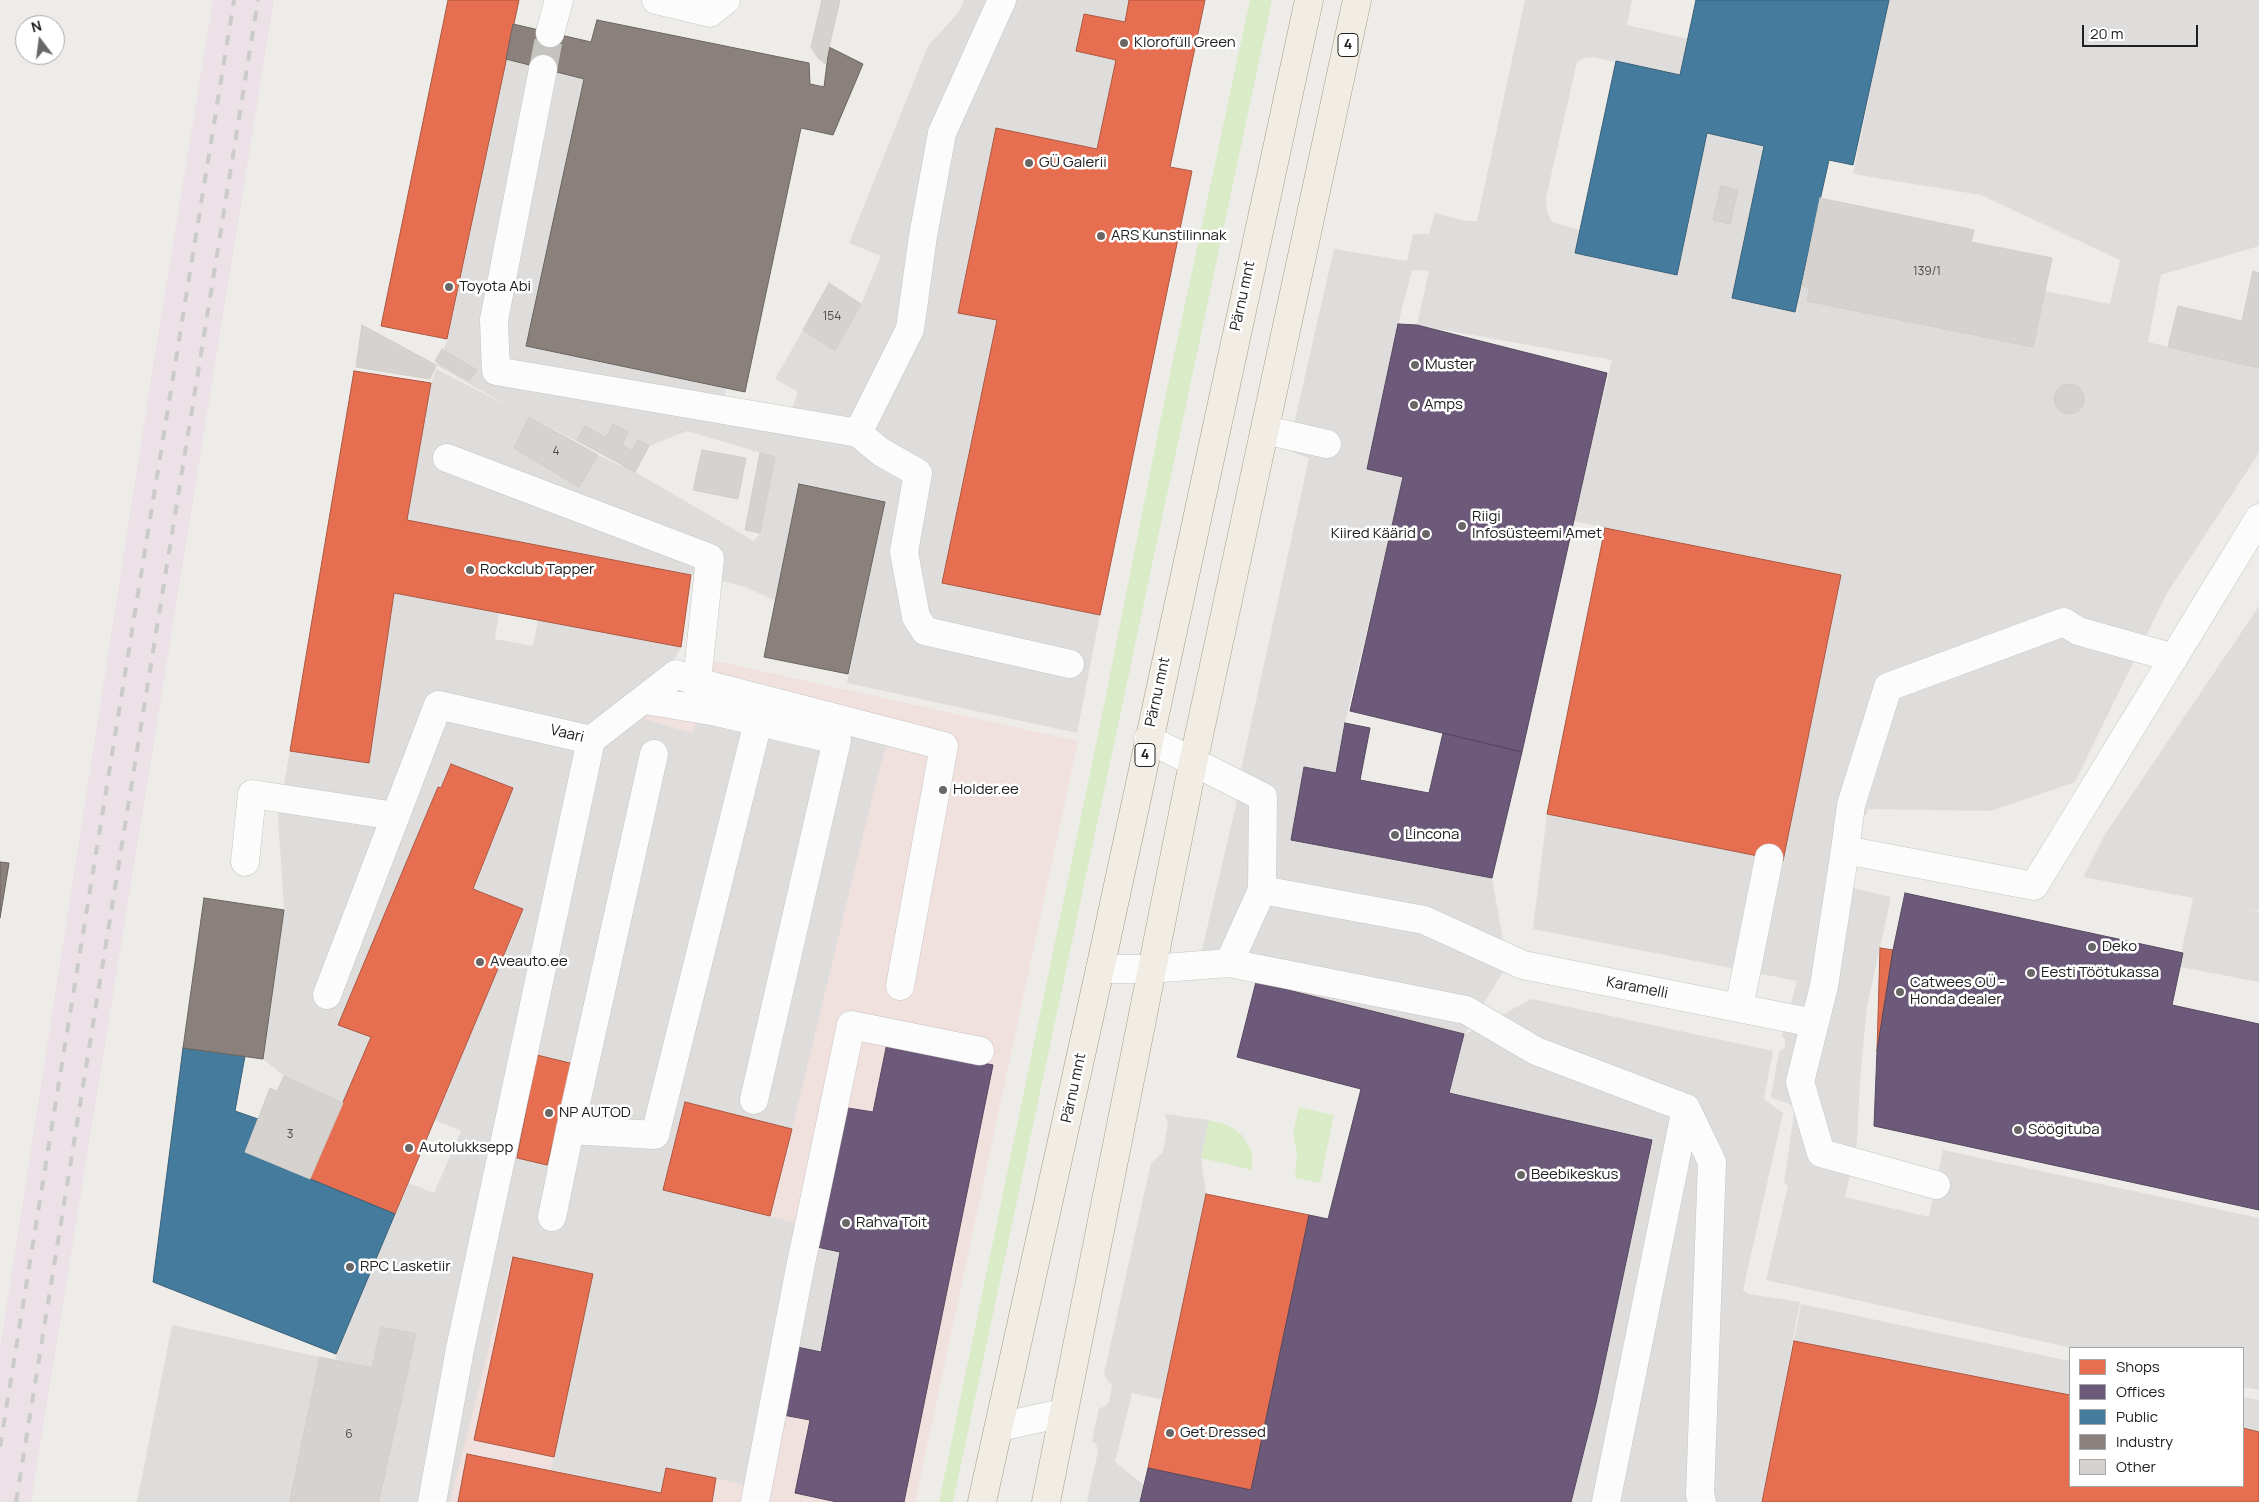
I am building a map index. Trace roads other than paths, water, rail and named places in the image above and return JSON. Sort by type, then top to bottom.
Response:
[{"type":"main road","name":"Pärnu mnt","points":[[982,1502],[1100,969],[1308,0]]},
{"type":"main road","name":"4","points":[[1046,1502],[1150,969],[1357,0]]},
{"type":"lane","points":[[550,33],[559,0]]},
{"type":"lane","points":[[656,0],[710,13],[726,0]]},
{"type":"lane","points":[[858,433],[910,329],[922,236],[942,133],[1002,0]]},
{"type":"lane","points":[[543,69],[494,320],[496,371],[858,433],[881,452],[918,473],[904,552],[916,617],[925,631],[1070,664]]},
{"type":"lane","points":[[1265,430],[1327,444]]},
{"type":"lane","points":[[447,458],[710,558],[686,678],[944,746],[900,986]]},
{"type":"lane","points":[[1845,850],[2034,886],[2259,518]]},
{"type":"lane","points":[[1936,1185],[1821,1153],[1800,1082],[1824,986],[1851,805],[1888,687],[2064,622],[2078,631],[2174,658]]},
{"type":"lane","name":"Vaari","points":[[395,816],[438,705],[591,740],[645,700],[686,678]]},
{"type":"lane","points":[[645,700],[717,712],[837,740],[754,1100]]},
{"type":"lane","points":[[570,1130],[655,1135],[758,722]]},
{"type":"lane","points":[[1148,739],[1263,797],[1262,890],[1229,962]]},
{"type":"lane","points":[[432,1502],[462,1339],[591,740]]},
{"type":"lane","points":[[552,1217],[654,754]]},
{"type":"lane","points":[[245,862],[252,794],[395,816],[327,995]]},
{"type":"lane","points":[[1739,1008],[1769,858]]},
{"type":"lane","name":"Karamelli","points":[[1262,890],[1424,920],[1523,965],[1814,1023]]},
{"type":"lane","points":[[1100,969],[1150,969],[1229,962],[1466,1010],[1536,1051],[1686,1108],[1712,1162],[1700,1494],[1702,1502]]},
{"type":"lane","points":[[755,1502],[800,1268],[850,1025],[980,1051]]},
{"type":"lane","points":[[1606,1502],[1686,1108]]},
{"type":"lane","points":[[999,1427],[1063,1413]]},
{"type":"tunnel","points":[[543,69],[550,33]]},
{"type":"railway","points":[[0,1447],[234,0]]},
{"type":"railway","points":[[16,1502],[258,0]]},
{"type":"place","name":"Klorofüll Green","points":[[1124,43]]},
{"type":"place","name":"GÜ Galerii","points":[[1029,163]]},
{"type":"place","name":"ARS Kunstilinnak","points":[[1101,236]]},
{"type":"place","name":"Toyota Abi","points":[[449,287]]},
{"type":"place","name":"Muster","points":[[1415,365]]},
{"type":"place","name":"Amps","points":[[1414,405]]},
{"type":"place","name":"Riigi Infosüsteemi Amet","points":[[1462,526]]},
{"type":"place","name":"Kiired Käärid","points":[[1426,534]]},
{"type":"place","name":"Rockclub Tapper","points":[[470,570]]},
{"type":"place","name":"Holder.ee","points":[[943,790]]},
{"type":"place","name":"Lincona","points":[[1395,835]]},
{"type":"place","name":"Deko","points":[[2092,947]]},
{"type":"place","name":"Aveauto.ee","points":[[480,962]]},
{"type":"place","name":"Eesti Töötukassa","points":[[2031,973]]},
{"type":"place","name":"Catwees OÜ - Honda dealer","points":[[1900,992]]},
{"type":"place","name":"NP AUTOD","points":[[549,1113]]},
{"type":"place","name":"Söögituba","points":[[2018,1130]]},
{"type":"place","name":"Autolukksepp","points":[[409,1148]]},
{"type":"place","name":"Beebikeskus","points":[[1521,1175]]},
{"type":"place","name":"Rahva Toit","points":[[846,1223]]},
{"type":"place","name":"RPC Lasketiir","points":[[350,1267]]},
{"type":"place","name":"Get Dressed","points":[[1170,1433]]}]
